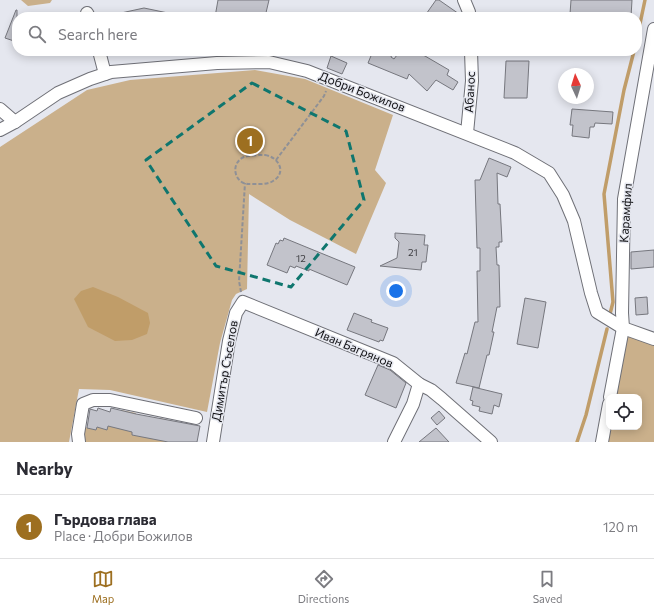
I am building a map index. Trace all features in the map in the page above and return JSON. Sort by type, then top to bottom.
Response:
[{"type":"street","points":[[464,0],[469,12]]},
{"type":"street","name":"Карамфил","points":[[611,394],[623,328],[624,199],[654,29]]},
{"type":"street","points":[[100,56],[105,74]]},
{"type":"street","name":"Абанос","points":[[468,133],[472,81],[471,56]]},
{"type":"street","name":"Добри Божилов","points":[[0,130],[15,122],[58,93],[90,79],[111,72],[217,63],[268,62],[307,71],[468,133],[515,153],[550,173],[563,195],[574,220],[591,293],[597,312],[623,328],[654,339]]},
{"type":"street","points":[[0,109],[15,122]]},
{"type":"street","name":"Иван Багрянов","points":[[243,302],[393,363],[419,384],[431,390],[491,442]]},
{"type":"street","name":"Димитър Съселов","points":[[213,442],[229,341],[236,313],[243,302]]},
{"type":"street","points":[[394,442],[413,404],[419,384]]},
{"type":"street","points":[[79,442],[78,434],[83,404],[93,400],[110,400],[196,418]]},
{"type":"street","points":[[602,442],[606,420]]},
{"type":"path","points":[[276,160],[324,96],[330,80]]},
{"type":"path","points":[[265,155],[271,156],[276,160],[280,168],[279,174],[272,182],[244,183],[236,176],[236,166],[243,158],[265,155]]},
{"type":"path","points":[[243,302],[239,281],[244,183]]},
{"type":"highlighted area","points":[[252,83],[346,131],[364,200],[291,287],[216,266],[146,160]]},
{"type":"shaded area","points":[[21,0],[52,0],[50,3],[28,6]]},
{"type":"shaded area","points":[[255,70],[305,79],[393,115],[375,170],[386,183],[356,254],[290,220],[249,194],[247,289],[236,294],[232,300],[220,343],[207,412],[110,390],[79,389],[69,442],[0,442],[0,147],[87,90],[130,80]]},
{"type":"shaded area","points":[[93,287],[118,297],[148,313],[150,323],[147,334],[132,340],[115,341],[88,327],[74,299],[81,291]]},
{"type":"shaded area","points":[[623,328],[654,339],[654,442],[602,442],[608,430],[642,430],[642,394],[611,394]]},
{"type":"shaded area","points":[[121,410],[136,413],[132,435],[156,439],[160,418],[176,422],[172,442],[84,442],[84,427],[96,430],[97,427],[107,430],[108,426],[117,428]]},
{"type":"building","points":[[218,0],[269,0],[266,12],[216,12]]},
{"type":"building","points":[[436,0],[439,0],[456,12],[428,12]]},
{"type":"building","points":[[571,0],[632,0],[631,12],[570,12]]},
{"type":"building","points":[[144,8],[163,12],[126,12]]},
{"type":"building","points":[[12,20],[12,40],[5,38]]},
{"type":"building","points":[[331,56],[347,63],[342,74],[327,68]]},
{"type":"building","points":[[371,56],[391,56],[394,59],[396,56],[425,56],[449,70],[447,75],[458,82],[453,90],[436,80],[427,91],[409,74],[407,79],[368,63]]},
{"type":"building","points":[[506,61],[529,61],[527,98],[504,98]]},
{"type":"building","points":[[572,109],[613,112],[612,124],[595,123],[594,127],[590,127],[589,138],[572,136],[573,125],[570,125]]},
{"type":"building","points":[[489,158],[511,167],[507,177],[497,173],[498,204],[500,204],[502,242],[499,242],[499,247],[496,247],[497,265],[499,265],[500,307],[497,307],[489,355],[487,355],[479,388],[456,383],[465,353],[467,354],[475,322],[478,322],[477,271],[480,271],[480,248],[477,248],[475,180],[480,180]]},
{"type":"building","points":[[395,233],[425,235],[424,245],[428,245],[426,262],[422,262],[421,270],[380,266],[397,258],[399,242],[395,238]]},
{"type":"building","points":[[284,238],[355,267],[347,285],[309,269],[309,271],[296,266],[295,268],[290,266],[287,273],[267,265],[276,243],[278,244],[280,240],[283,241]]},
{"type":"building","points":[[654,250],[654,267],[631,269],[631,252]]},
{"type":"building","points":[[647,297],[648,314],[636,315],[635,298]]},
{"type":"building","points":[[525,298],[546,302],[538,348],[517,344]]},
{"type":"building","points":[[354,313],[372,320],[371,322],[388,328],[383,341],[380,340],[379,342],[347,330]]},
{"type":"building","points":[[378,365],[390,370],[406,383],[396,408],[365,395]]},
{"type":"building","points":[[473,387],[502,394],[499,407],[494,405],[492,414],[479,411],[480,407],[472,405],[473,401],[470,400]]},
{"type":"building","points":[[98,408],[110,412],[111,408],[200,426],[197,442],[168,442],[132,435],[132,432],[108,426],[107,430],[97,427],[96,430],[87,428],[90,409],[97,411]]},
{"type":"building","points":[[439,411],[445,418],[437,425],[431,418]]},
{"type":"building","points":[[436,428],[449,442],[419,442]]},
{"type":"waterway","points":[[642,14],[645,0]]},
{"type":"waterway","points":[[610,314],[613,302],[604,194],[624,90],[633,56]]},
{"type":"waterway","points":[[577,442],[586,415],[607,329]]},
{"type":"place","name":"Гърдова глава","points":[[250,141]]}]
